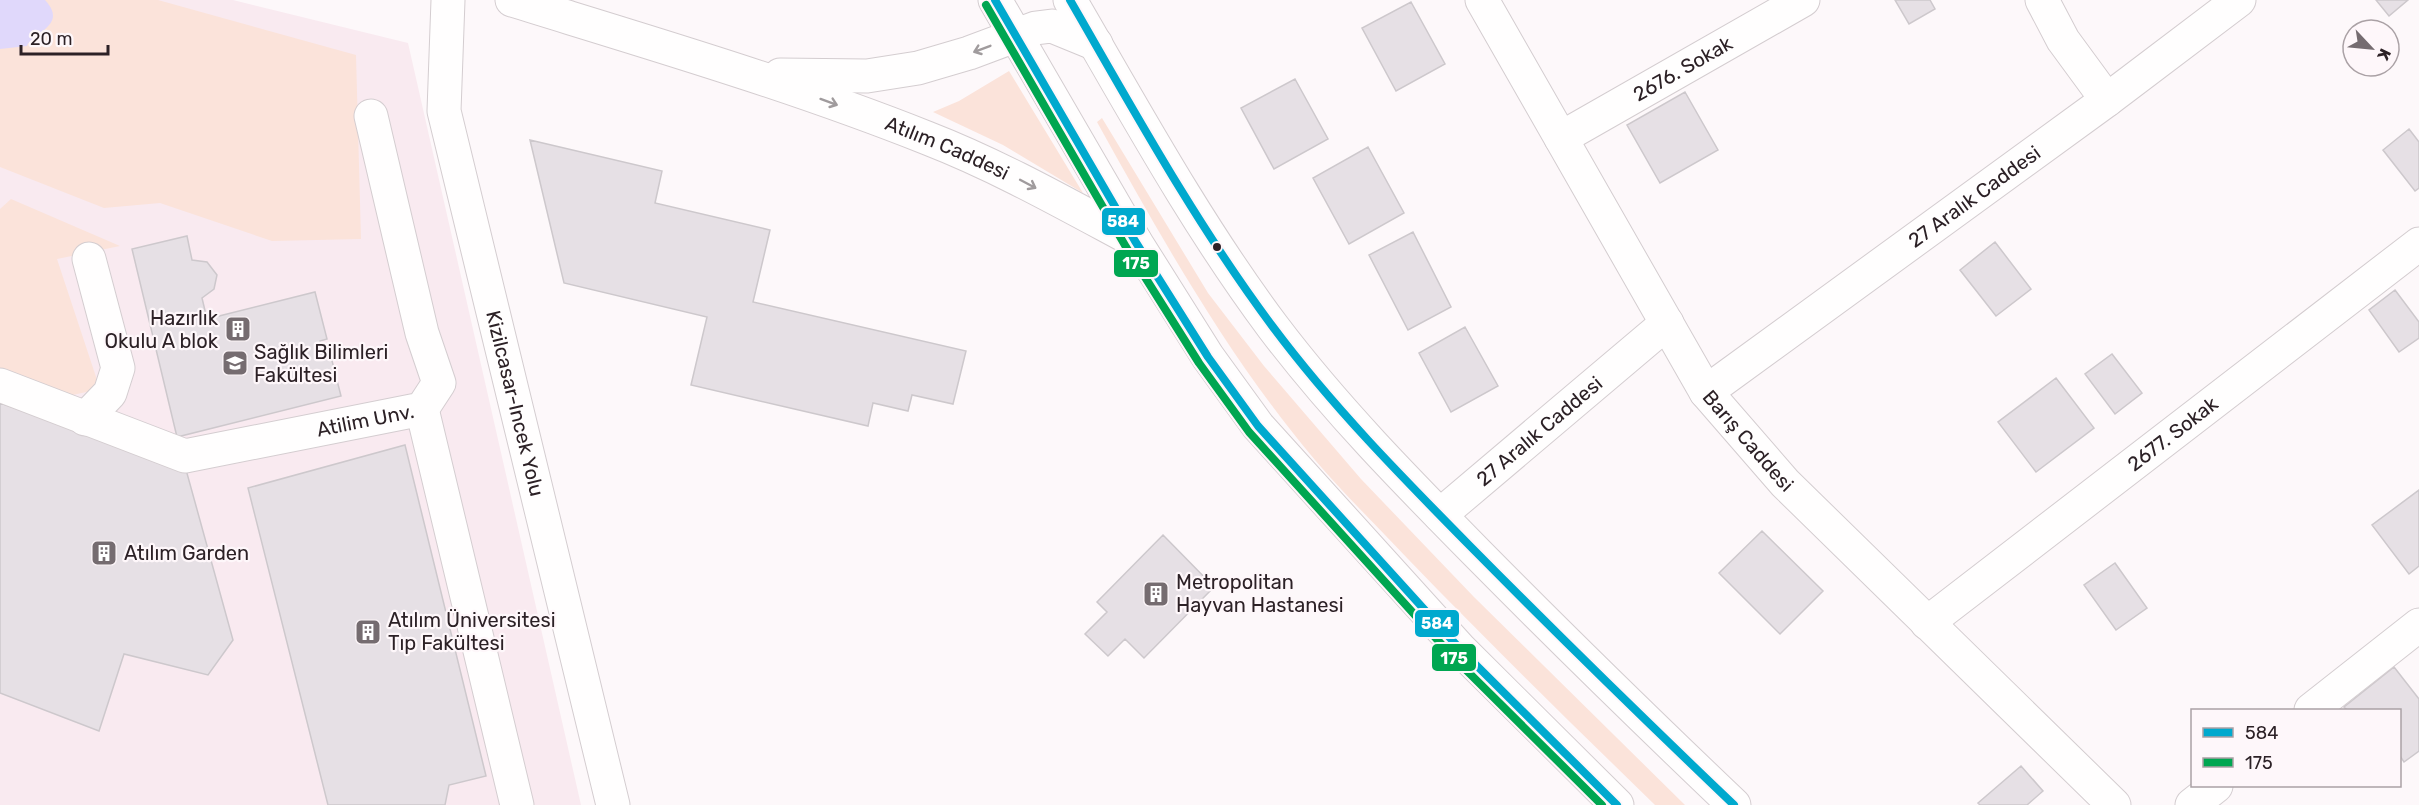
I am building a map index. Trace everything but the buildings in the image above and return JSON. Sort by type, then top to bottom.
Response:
[{"type":"street","name":"Kizilcasar-Incek Yolu","points":[[447,0],[444,111],[613,805]]},
{"type":"street","name":"Atılım Caddesi","points":[[512,0],[754,75],[928,138],[1013,176],[1134,240]]},
{"type":"street","points":[[996,0],[1134,240],[1208,357],[1258,426],[1461,650],[1617,805]]},
{"type":"street","points":[[1070,0],[1180,187],[1273,326],[1335,404],[1389,465],[1596,673],[1734,805]]},
{"type":"street","name":"Barış Caddesi","points":[[1482,0],[1706,392],[1785,483],[2114,805]]},
{"type":"street","name":"2676. Sokak","points":[[1561,138],[1803,0]]},
{"type":"street","points":[[2042,0],[2063,40],[2107,100]]},
{"type":"street","name":"27 Aralık Caddesi","points":[[1706,392],[2107,100],[2239,0]]},
{"type":"street","name":"Atılım Caddesi","points":[[754,75],[867,76],[918,68],[969,53],[1016,35],[1052,26],[1095,44]]},
{"type":"street","name":"Atilim Unv.","points":[[0,385],[185,456],[422,409],[439,383],[422,333],[371,116]]},
{"type":"street","name":"2677. Sokak","points":[[1927,622],[2419,244]]},
{"type":"street","points":[[85,419],[110,393],[118,368],[89,259]]},
{"type":"street","name":"27 Aralık Caddesi","points":[[1440,515],[1667,323]]},
{"type":"street","points":[[422,409],[517,805]]},
{"type":"street","points":[[2314,709],[2419,625]]},
{"type":"street","points":[[2192,805],[2215,787]]},
{"type":"shaded area","points":[[0,0],[233,0],[408,43],[581,805],[0,805]]},
{"type":"shaded area","points":[[0,0],[158,0],[356,55],[361,239],[272,241],[160,203],[104,208],[0,167]]},
{"type":"shaded area","points":[[0,0],[45,0],[51,9],[52,22],[27,46],[0,49]]},
{"type":"shaded area","points":[[1009,71],[1083,193],[1003,145],[933,112],[959,101]]},
{"type":"shaded area","points":[[1102,118],[1208,293],[1264,366],[1361,479],[1474,597],[1685,805],[1655,805],[1469,621],[1315,460],[1253,380],[1198,296],[1097,122]]},
{"type":"shaded area","points":[[11,199],[120,246],[57,259],[100,389],[68,396],[0,370],[0,209]]},
{"type":"transit line","name":"584","points":[[995,0],[1135,241],[1208,357],[1258,426],[1461,650],[1617,805]]},
{"type":"transit line","name":"584","points":[[1070,0],[1192,208],[1245,288],[1319,385],[1393,467],[1470,546],[1734,805]]},
{"type":"transit line","name":"175","points":[[986,5],[1126,247],[1199,363],[1249,432],[1453,657],[1602,805]]},
{"type":"place","name":"Hazırlık Okulu A blok","points":[[238,329]]},
{"type":"place","name":"Sağlık Bilimleri Fakültesi","points":[[235,363]]},
{"type":"place","name":"Atılım Garden","points":[[104,553]]},
{"type":"place","name":"Metropolitan Hayvan Hastanesi","points":[[1156,594]]},
{"type":"place","name":"Atılım Üniversitesi Tıp Fakültesi","points":[[368,632]]}]
